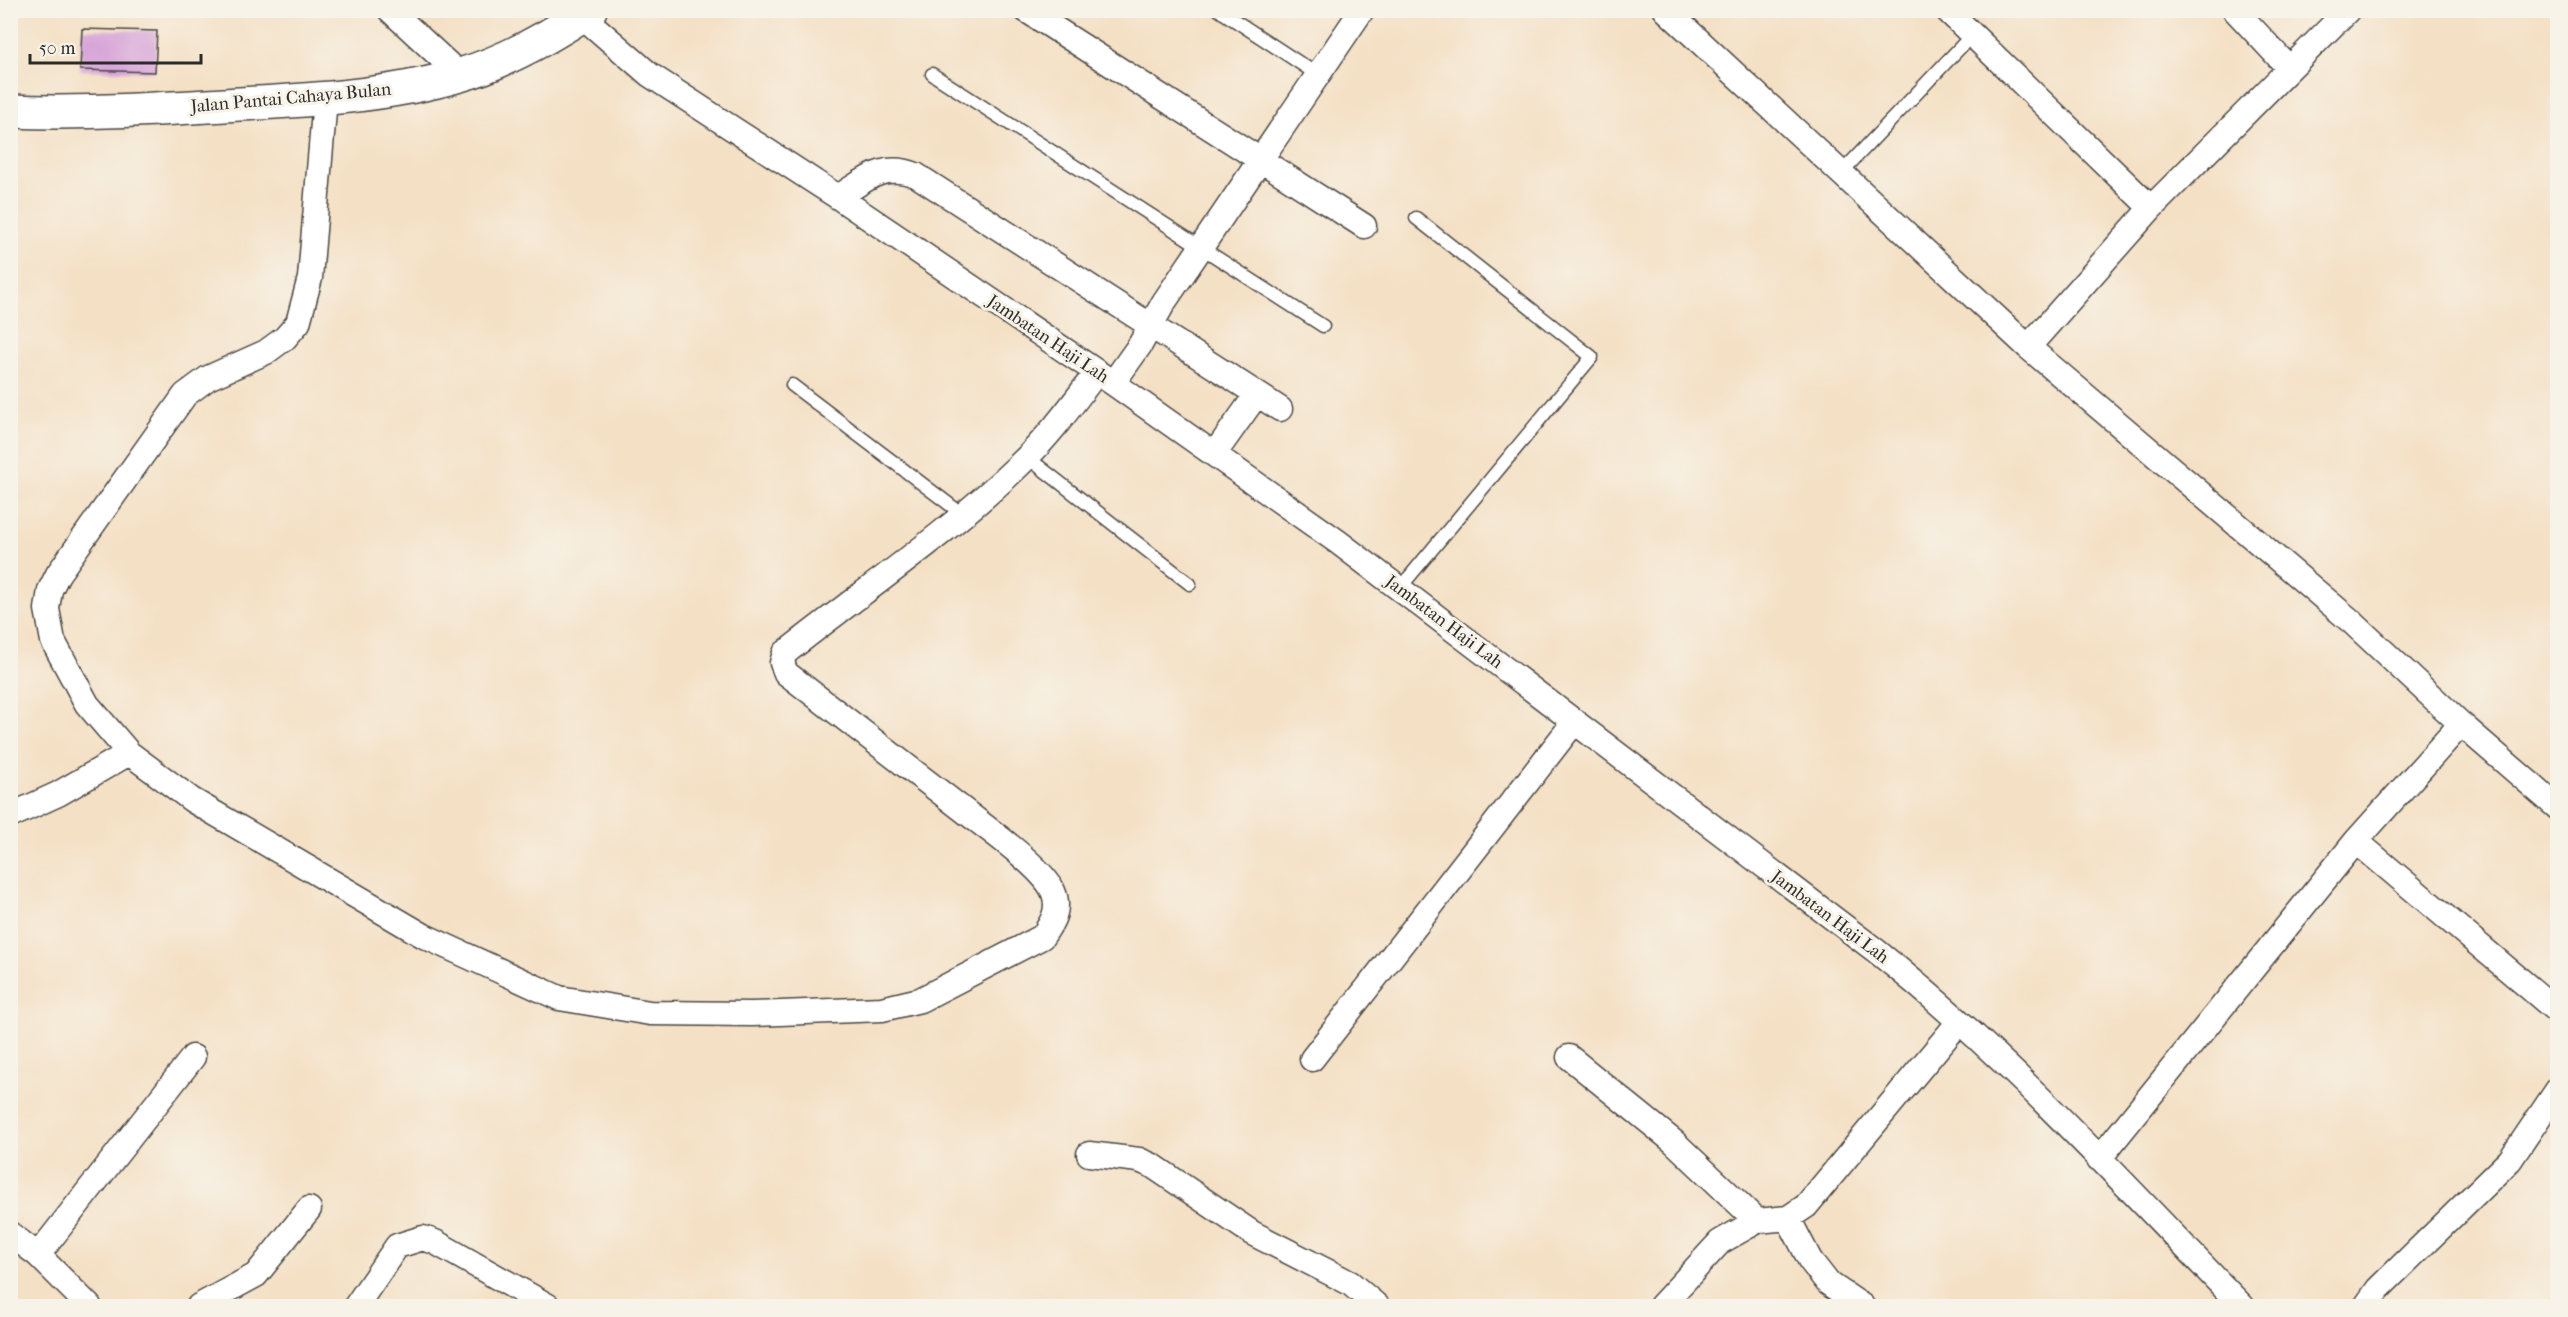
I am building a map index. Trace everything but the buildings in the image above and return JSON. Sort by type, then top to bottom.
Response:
[{"type":"street","points":[[390,10],[460,75]]},
{"type":"street","points":[[1026,10],[1364,226]]},
{"type":"street","points":[[325,99],[310,278],[298,323],[285,338],[266,352],[208,378],[185,395],[58,574],[50,590],[47,609],[53,641],[87,704],[129,753],[192,800],[424,936],[559,998],[650,1013],[753,1014],[882,1009],[920,1000],[1042,937],[1054,921],[1057,910],[1053,891],[1038,872],[997,836],[786,673],[782,663],[784,653],[962,514],[1027,457],[1105,377],[1152,324],[1200,248],[1362,10]]},
{"type":"street","points":[[1666,10],[2028,346],[2352,622],[2461,724],[2558,808]]},
{"type":"street","points":[[1947,10],[2151,208]]},
{"type":"street","points":[[2235,10],[2289,68]]},
{"type":"street","points":[[2028,346],[2151,208],[2348,10]]},
{"type":"street","name":"Jalan Pantai Cahaya Bulan","points":[[10,111],[188,108],[325,99],[398,89],[460,75],[505,58],[586,13]]},
{"type":"street","name":"Jambatan Haji Lah","points":[[586,13],[650,75],[838,197],[1215,453],[1400,588],[1907,976],[2001,1060],[2242,1306]]},
{"type":"street","points":[[838,197],[884,170],[909,172],[1152,324],[1280,409]]},
{"type":"street","points":[[1215,453],[1257,394]]},
{"type":"street","points":[[1312,1059],[1575,721]]},
{"type":"street","points":[[2099,1159],[2356,841],[2461,724]]},
{"type":"street","points":[[10,816],[58,794],[129,753]]},
{"type":"street","points":[[2356,841],[2558,1012]]},
{"type":"street","points":[[1661,1306],[1720,1242],[1756,1221],[1788,1218],[1806,1206],[1959,1022]]},
{"type":"street","points":[[38,1255],[193,1058]]},
{"type":"street","points":[[1569,1058],[1674,1142],[1756,1221]]},
{"type":"street","points":[[2366,1306],[2378,1289],[2510,1160],[2558,1089]]},
{"type":"street","points":[[1089,1155],[1139,1160],[1153,1166],[1252,1233],[1350,1283],[1377,1306]]},
{"type":"street","points":[[199,1306],[255,1275],[309,1209]]},
{"type":"street","points":[[1788,1218],[1810,1260],[1828,1283],[1862,1306]]},
{"type":"street","points":[[10,1234],[38,1255],[89,1306]]},
{"type":"street","points":[[356,1306],[397,1246],[423,1238],[435,1242],[548,1306]]},
{"type":"lane","points":[[1219,10],[1318,75]]},
{"type":"lane","points":[[1841,173],[1972,35]]},
{"type":"lane","points":[[932,74],[1323,326]]},
{"type":"lane","points":[[1400,588],[1592,357],[1416,218]]},
{"type":"lane","points":[[792,385],[962,514]]},
{"type":"lane","points":[[1027,457],[1190,584]]}]
